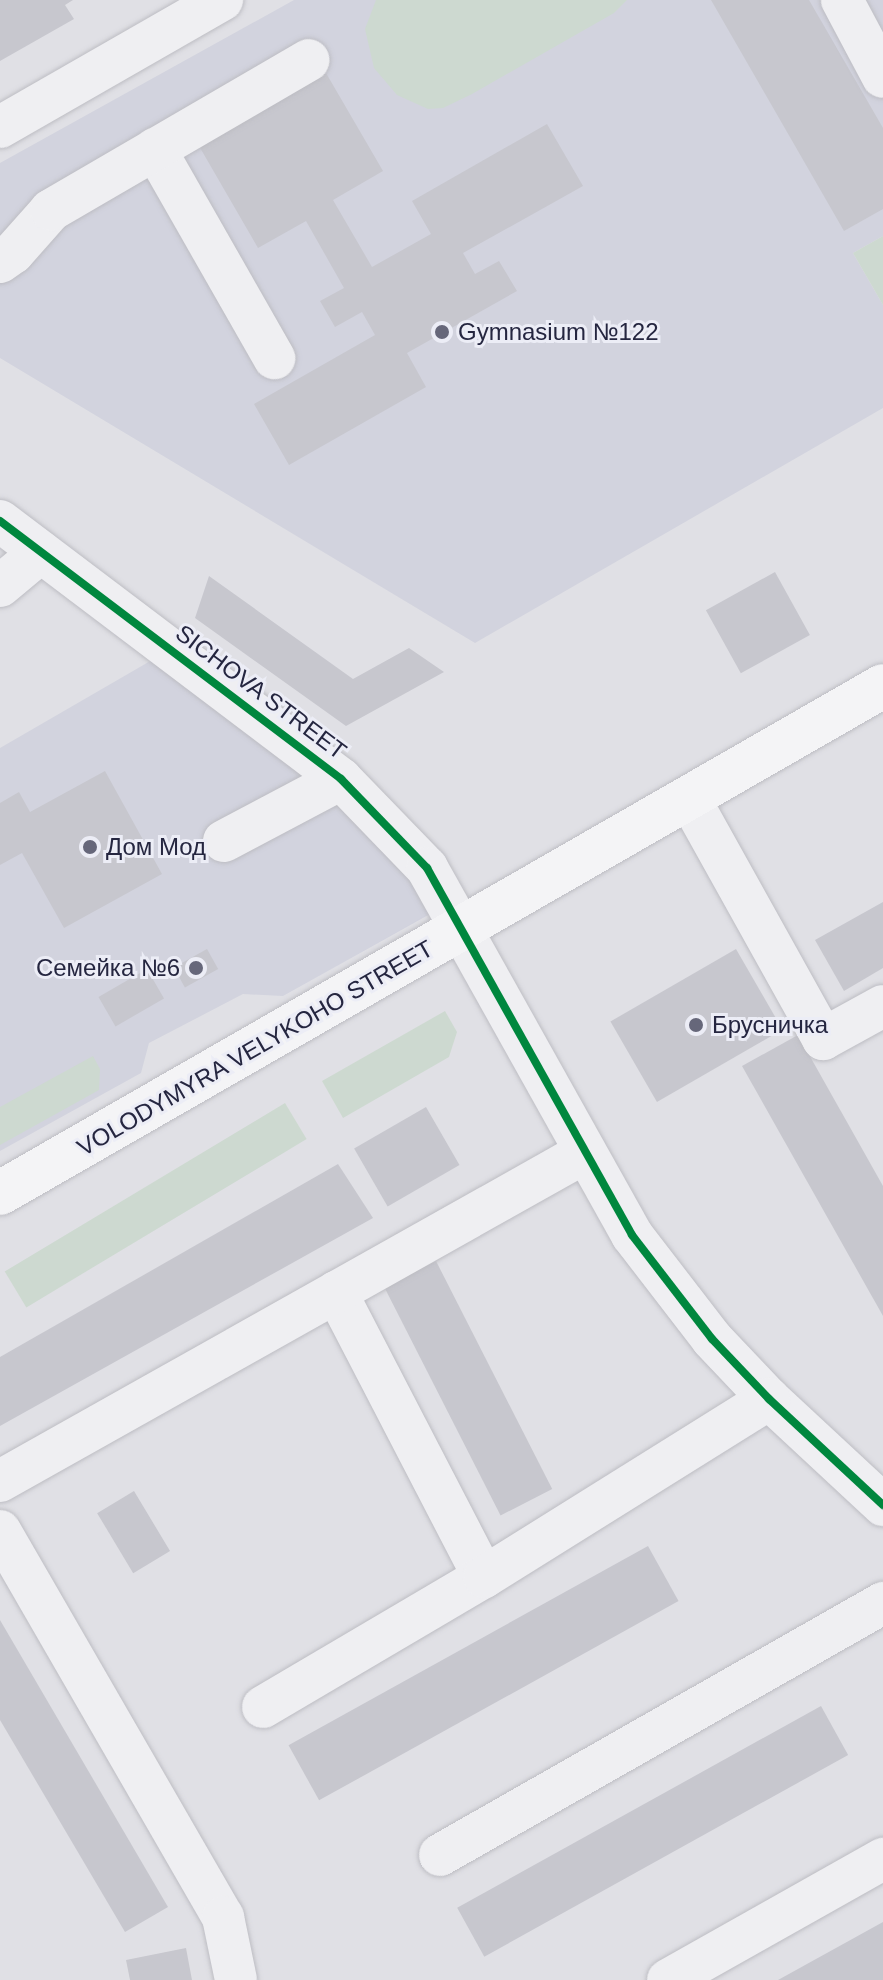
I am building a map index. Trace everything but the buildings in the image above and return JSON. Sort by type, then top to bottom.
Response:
[{"type":"main road","name":"VOLODYMYRA VELYKOHO STREET","points":[[0,1193],[883,686]]},
{"type":"street","points":[[0,127],[222,0]]},
{"type":"street","points":[[842,0],[883,77]]},
{"type":"street","points":[[0,262],[13,253],[51,210],[309,60]]},
{"type":"street","points":[[155,149],[274,358]]},
{"type":"street","name":"SICHOVA STREET","points":[[0,521],[341,779],[427,868],[632,1235],[712,1339],[769,1399],[883,1505]]},
{"type":"street","points":[[0,586],[41,552]]},
{"type":"street","points":[[224,841],[341,779]]},
{"type":"street","points":[[689,798],[823,1039],[883,1006]]},
{"type":"street","points":[[0,1481],[584,1153]]},
{"type":"street","points":[[336,1292],[484,1577]]},
{"type":"street","points":[[263,1707],[484,1577],[769,1399]]},
{"type":"street","points":[[0,1531],[223,1917],[236,1980]]},
{"type":"street","points":[[440,1855],[883,1603]]},
{"type":"street","points":[[668,1980],[883,1859]]},
{"type":"shaded area","name":"Gymnasium №122","points":[[294,0],[883,0],[883,236],[853,253],[883,305],[883,408],[475,643],[0,358],[0,163]]},
{"type":"shaded area","points":[[376,0],[627,0],[614,13],[472,94],[443,108],[428,109],[397,95],[374,68],[365,29]]},
{"type":"shaded area","points":[[883,236],[883,305],[853,253]]},
{"type":"shaded area","points":[[171,649],[448,904],[283,996],[243,994],[149,1043],[141,1073],[0,1151],[0,748]]},
{"type":"shaded area","points":[[445,1011],[457,1032],[449,1057],[343,1118],[322,1081]]},
{"type":"shaded area","points":[[93,1056],[100,1069],[99,1090],[0,1145],[0,1107]]},
{"type":"shaded area","points":[[285,1103],[307,1139],[26,1307],[5,1271]]},
{"type":"cycle path","points":[[0,521],[341,779],[427,868],[632,1235],[712,1339],[769,1399],[883,1505]]},
{"type":"place","name":"Gymnasium №122","points":[[442,332]]},
{"type":"place","name":"Дом Мод","points":[[90,847]]},
{"type":"place","name":"Семейка №6","points":[[196,968]]},
{"type":"place","name":"Брусничка","points":[[696,1025]]}]
